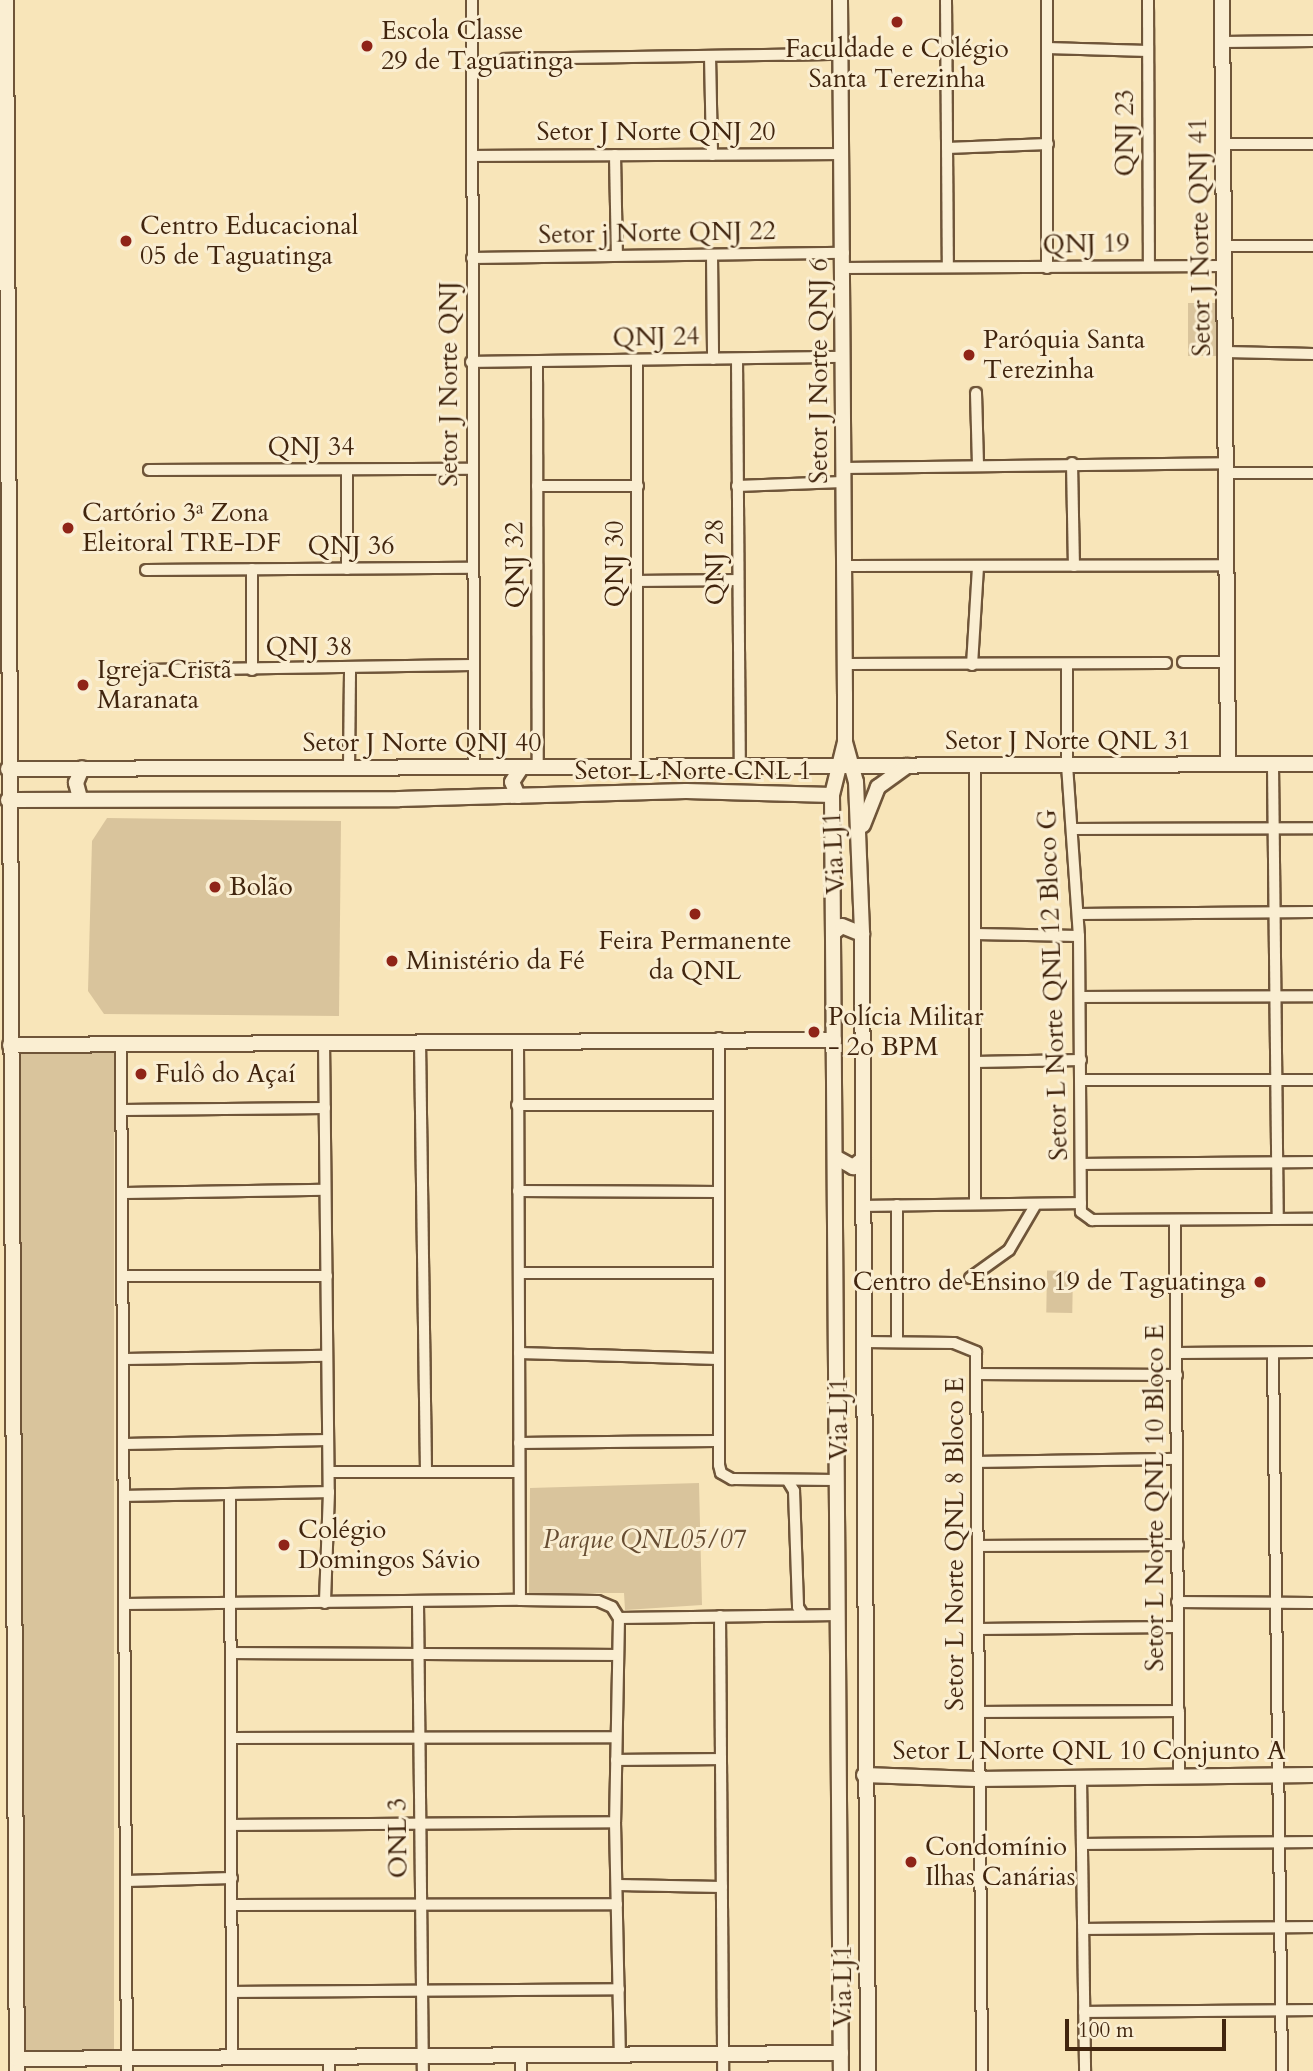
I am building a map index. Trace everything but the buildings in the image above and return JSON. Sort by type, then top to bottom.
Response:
[{"type":"main road","points":[[6,0],[2,240],[8,769],[4,901],[10,1045],[6,1240],[7,1836],[17,2065],[127,2064],[232,2057],[329,2064],[423,2064],[521,2055],[841,2053]]},
{"type":"main road","name":"Setor J Norte QNJ 6","points":[[841,0],[845,742]]},
{"type":"main road","name":"Setor J Norte QNJ 41","points":[[1222,0],[1222,144],[1227,246],[1228,764]]},
{"type":"main road","name":"Via LJ1","points":[[845,742],[853,768],[859,839],[862,934],[864,1775],[868,2071]]},
{"type":"main road","name":"Via LJ1","points":[[841,2071],[832,795],[845,742]]},
{"type":"main road","name":"Setor J Norte QNL 31","points":[[853,768],[1313,764]]},
{"type":"main road","points":[[746,765],[760,775],[755,792]]},
{"type":"main road","name":"Setor J Norte QNJ 40","points":[[8,769],[474,769],[746,765],[853,768]]},
{"type":"main road","points":[[859,839],[871,797],[888,777],[908,766]]},
{"type":"main road","points":[[154,797],[159,781],[156,767]]},
{"type":"main road","points":[[80,798],[76,783],[82,768]]},
{"type":"main road","points":[[491,768],[499,783],[494,796]]},
{"type":"main road","points":[[518,796],[512,782],[521,768]]},
{"type":"main road","name":"Setor L Norte CNL 1","points":[[8,800],[755,792],[832,795]]},
{"type":"main road","points":[[833,933],[842,926],[862,934]]},
{"type":"main road","points":[[10,1045],[719,1038],[834,1040]]},
{"type":"main road","points":[[835,1157],[838,1163],[853,1167],[863,1159]]},
{"type":"main road","points":[[836,1388],[847,1396],[862,1391]]},
{"type":"main road","points":[[836,1419],[849,1416],[863,1429]]},
{"type":"main road","name":"Setor L Norte QNL 10 Conjunto A","points":[[864,1775],[977,1779],[1313,1775]]},
{"type":"main road","points":[[840,1916],[850,1923],[867,1917]]},
{"type":"main road","points":[[840,1946],[851,1941],[866,1949]]},
{"type":"street","name":"Setor J Norte QNJ","points":[[472,0],[474,769]]},
{"type":"street","points":[[946,0],[948,266]]},
{"type":"street","points":[[1047,0],[1047,268]]},
{"type":"street","name":"QNJ 23","points":[[1148,0],[1149,266]]},
{"type":"street","points":[[1223,42],[1313,41]]},
{"type":"street","points":[[1047,48],[1148,51]]},
{"type":"street","points":[[505,59],[841,54]]},
{"type":"street","points":[[710,56],[712,155]]},
{"type":"street","points":[[947,148],[1048,144]]},
{"type":"street","points":[[1222,144],[1313,144]]},
{"type":"street","name":"Setor J Norte QNJ 20","points":[[472,156],[840,154]]},
{"type":"street","points":[[615,155],[617,255]]},
{"type":"street","points":[[1227,246],[1313,246]]},
{"type":"street","points":[[712,255],[713,359]]},
{"type":"street","name":"Setor j Norte QNJ 22","points":[[471,258],[712,255],[844,261]]},
{"type":"street","name":"QNJ 19","points":[[844,261],[1047,268],[1225,266]]},
{"type":"street","points":[[1226,352],[1313,354]]},
{"type":"street","name":"QNJ 24","points":[[471,362],[842,357]]},
{"type":"street","name":"QNJ 28","points":[[737,359],[738,580],[746,765]]},
{"type":"street","name":"QNJ 30","points":[[637,360],[637,767]]},
{"type":"street","name":"QNJ 32","points":[[537,362],[538,767]]},
{"type":"street","points":[[976,393],[978,464]]},
{"type":"street","points":[[1072,463],[1074,566]]},
{"type":"street","points":[[737,486],[978,464],[1072,463],[1313,473]]},
{"type":"street","name":"QNJ 34","points":[[149,470],[473,469]]},
{"type":"street","points":[[347,470],[348,569]]},
{"type":"street","points":[[537,486],[638,486]]},
{"type":"street","points":[[844,566],[1227,565]]},
{"type":"street","points":[[972,665],[978,566]]},
{"type":"street","name":"QNJ 36","points":[[146,570],[472,568]]},
{"type":"street","points":[[252,569],[252,670]]},
{"type":"street","points":[[638,581],[738,580]]},
{"type":"street","points":[[1184,662],[1228,662]]},
{"type":"street","points":[[845,664],[1166,663]]},
{"type":"street","name":"QNJ 38","points":[[146,670],[350,670],[472,665]]},
{"type":"street","name":"Setor L Norte QNL 12 Bloco G","points":[[1067,665],[1068,765],[1079,936],[1081,1208]]},
{"type":"street","points":[[349,768],[350,670]]},
{"type":"street","points":[[1273,765],[1278,1219]]},
{"type":"street","points":[[975,766],[975,1203]]},
{"type":"street","points":[[1073,829],[1313,828]]},
{"type":"street","points":[[1078,914],[1313,912]]},
{"type":"street","points":[[975,934],[1079,936]]},
{"type":"street","points":[[1080,997],[1313,996]]},
{"type":"street","points":[[719,1038],[716,1441],[719,1465],[726,1477],[794,1484],[837,1480]]},
{"type":"street","points":[[324,1041],[329,1472],[325,1603]]},
{"type":"street","points":[[420,1041],[426,1471]]},
{"type":"street","points":[[518,1041],[520,1600]]},
{"type":"street","points":[[121,1042],[125,1193],[127,2064]]},
{"type":"street","points":[[975,1062],[1080,1060]]},
{"type":"street","points":[[1080,1080],[1313,1080]]},
{"type":"street","points":[[517,1105],[719,1105]]},
{"type":"street","points":[[123,1110],[325,1108]]},
{"type":"street","points":[[1082,1164],[1313,1162]]},
{"type":"street","points":[[125,1193],[325,1190]]},
{"type":"street","points":[[518,1191],[719,1192]]},
{"type":"street","points":[[970,1278],[1009,1250],[1036,1204]]},
{"type":"street","points":[[864,1206],[1036,1204],[1081,1208],[1092,1220],[1313,1219]]},
{"type":"street","points":[[864,1342],[897,1342],[897,1205]]},
{"type":"street","name":"Setor L Norte QNL 10 Bloco E","points":[[1175,1220],[1179,1776]]},
{"type":"street","points":[[519,1273],[719,1273]]},
{"type":"street","points":[[124,1276],[327,1276]]},
{"type":"street","name":"Setor L Norte QNL 8 Bloco E","points":[[897,1342],[954,1343],[976,1352],[979,1462],[977,1779],[982,2071]]},
{"type":"street","points":[[1177,1353],[1313,1352]]},
{"type":"street","points":[[519,1353],[718,1359]]},
{"type":"street","points":[[1273,1353],[1282,2071]]},
{"type":"street","points":[[125,1359],[327,1356]]},
{"type":"street","points":[[978,1374],[1177,1375]]},
{"type":"street","points":[[124,1444],[328,1440]]},
{"type":"street","points":[[519,1443],[716,1441]]},
{"type":"street","points":[[979,1462],[1177,1459]]},
{"type":"street","points":[[329,1472],[519,1472]]},
{"type":"street","points":[[794,1484],[798,1613]]},
{"type":"street","points":[[125,1496],[329,1492]]},
{"type":"street","points":[[230,1494],[232,2057]]},
{"type":"street","points":[[978,1546],[1178,1545]]},
{"type":"street","points":[[124,1604],[418,1604],[520,1600],[598,1601],[612,1606],[619,1618],[615,1822],[620,2054]]},
{"type":"street","points":[[1177,1602],[1313,1603]]},
{"type":"street","name":"ONL 3","points":[[418,1604],[423,2064]]},
{"type":"street","points":[[619,1618],[798,1613],[838,1615]]},
{"type":"street","points":[[720,1616],[723,2071]]},
{"type":"street","points":[[978,1629],[1177,1627]]},
{"type":"street","points":[[231,1653],[618,1655]]},
{"type":"street","points":[[979,1712],[1179,1711]]},
{"type":"street","points":[[232,1738],[616,1737]]},
{"type":"street","points":[[616,1760],[721,1759]]},
{"type":"street","points":[[1081,1778],[1085,2071]]},
{"type":"street","points":[[232,1825],[615,1822]]},
{"type":"street","points":[[1084,1844],[1313,1842]]},
{"type":"street","points":[[126,1881],[232,1878]]},
{"type":"street","points":[[617,1885],[722,1887]]},
{"type":"street","points":[[232,1905],[617,1904]]},
{"type":"street","points":[[1084,1928],[1313,1927]]},
{"type":"street","points":[[233,1992],[619,1989]]},
{"type":"street","points":[[1084,2012],[1313,2010]]},
{"type":"street","points":[[521,2055],[521,2071]]},
{"type":"green space","points":[[1188,303],[1216,303],[1216,356],[1188,356]]},
{"type":"green space","name":"Bolão","points":[[107,818],[341,821],[339,1016],[104,1014],[88,991],[92,841]]},
{"type":"green space","points":[[20,1050],[114,1050],[114,2050],[20,2050]]},
{"type":"green space","points":[[1047,1271],[1073,1271],[1072,1313],[1046,1313]]},
{"type":"green space","name":"Parque QNL05/07","points":[[699,1483],[702,1605],[625,1610],[624,1593],[529,1593],[530,1488]]},
{"type":"place","name":"Faculdade e Colégio Santa Terezinha","points":[[897,22]]},
{"type":"place","name":"Escola Classe 29 de Taguatinga","points":[[367,46]]},
{"type":"place","name":"Centro Educacional 05 de Taguatinga","points":[[126,241]]},
{"type":"place","name":"Paróquia Santa Terezinha","points":[[969,355]]},
{"type":"place","name":"Cartório 3ª Zona Eleitoral TRE-DF","points":[[68,528]]},
{"type":"place","name":"Igreja Cristã Maranata","points":[[83,685]]},
{"type":"place","name":"Bolão","points":[[215,887]]},
{"type":"place","name":"Feira Permanente da QNL","points":[[695,914]]},
{"type":"place","name":"Ministério da Fé","points":[[392,961]]},
{"type":"place","name":"Polícia Militar - 2o BPM","points":[[814,1032]]},
{"type":"place","name":"Fulô do Açaí","points":[[141,1074]]},
{"type":"place","name":"Centro de Ensino 19 de Taguatinga","points":[[1260,1282]]},
{"type":"place","name":"Colégio Domingos Sávio","points":[[284,1545]]},
{"type":"place","name":"Condomínio Ilhas Canárias","points":[[911,1862]]}]
